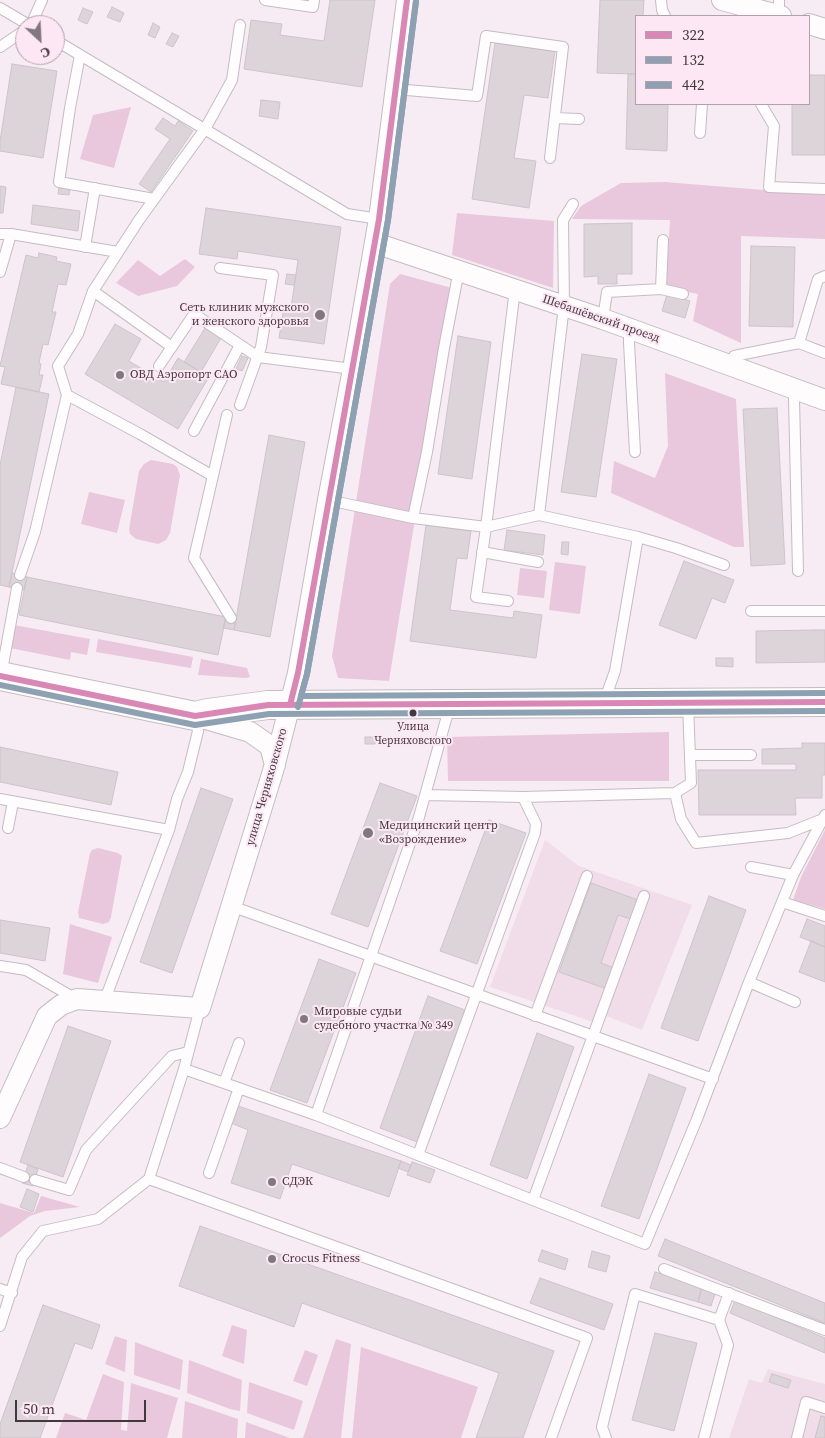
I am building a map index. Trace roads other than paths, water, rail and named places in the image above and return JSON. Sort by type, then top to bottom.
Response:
[{"type":"street","name":"улица Черняховского","points":[[200,1008],[275,765],[298,674],[379,219],[407,0]]},
{"type":"street","points":[[722,0],[773,12]]},
{"type":"street","points":[[810,24],[825,29]]},
{"type":"street","name":"Шебашёвский проезд","points":[[375,243],[629,328],[825,400]]},
{"type":"street","points":[[0,676],[195,716],[250,732],[270,746],[275,765]]},
{"type":"street","points":[[195,716],[268,705],[825,702]]},
{"type":"street","points":[[0,1118],[47,1016],[61,1006],[77,999],[200,1008]]},
{"type":"lane","points":[[35,15],[42,0]]},
{"type":"lane","points":[[265,0],[313,7],[314,0]]},
{"type":"lane","points":[[661,0],[664,15]]},
{"type":"lane","points":[[0,8],[15,16]]},
{"type":"lane","points":[[20,575],[36,532],[67,396],[58,366],[78,334],[92,291],[205,129],[232,80],[240,25]]},
{"type":"lane","points":[[395,90],[477,96],[486,36],[563,46],[550,158]]},
{"type":"lane","points":[[0,47],[15,37]]},
{"type":"lane","points":[[65,46],[348,214],[379,219]]},
{"type":"lane","points":[[80,55],[59,182],[154,200]]},
{"type":"lane","points":[[700,133],[702,105]]},
{"type":"lane","points":[[762,105],[774,126],[769,187],[825,189]]},
{"type":"lane","points":[[555,118],[580,119]]},
{"type":"lane","points":[[85,247],[95,188]]},
{"type":"lane","points":[[539,514],[564,306],[563,220],[573,204]]},
{"type":"lane","points":[[0,272],[5,234],[118,252]]},
{"type":"lane","points":[[661,289],[662,240]]},
{"type":"lane","points":[[220,268],[273,275],[258,357],[240,405]]},
{"type":"lane","points":[[413,518],[427,452],[459,270]]},
{"type":"lane","points":[[799,343],[818,279],[825,276]]},
{"type":"lane","points":[[508,601],[476,597],[515,289]]},
{"type":"lane","points":[[603,320],[607,292],[661,289],[683,294]]},
{"type":"lane","points":[[92,291],[172,347]]},
{"type":"lane","points":[[159,366],[194,314],[258,357],[353,370]]},
{"type":"lane","points":[[629,328],[628,343],[634,452]]},
{"type":"lane","points":[[730,365],[734,356],[799,343],[825,353]]},
{"type":"lane","points":[[194,430],[240,345]]},
{"type":"lane","points":[[798,390],[794,399],[798,571]]},
{"type":"lane","points":[[67,396],[140,434],[213,476]]},
{"type":"lane","points":[[227,415],[194,558],[231,618]]},
{"type":"lane","points":[[328,500],[413,518],[486,527],[539,514],[638,537],[724,565]]},
{"type":"lane","points":[[604,703],[615,671],[638,537]]},
{"type":"lane","points":[[482,552],[538,562]]},
{"type":"lane","points":[[0,676],[17,588]]},
{"type":"lane","points":[[751,611],[825,611]]},
{"type":"lane","points":[[425,795],[523,797],[676,793],[691,783],[688,703]]},
{"type":"lane","points":[[316,1115],[419,817],[450,704]]},
{"type":"lane","points":[[104,1002],[169,830],[177,800],[188,772],[198,730],[195,716]]},
{"type":"lane","points":[[690,755],[751,755]]},
{"type":"lane","points":[[676,793],[681,820],[696,843],[788,833],[824,817]]},
{"type":"lane","points":[[418,1155],[535,833],[536,824],[523,797]]},
{"type":"lane","points":[[0,799],[169,830]]},
{"type":"lane","points":[[8,828],[13,802]]},
{"type":"lane","points":[[184,1069],[316,1115],[645,1244],[713,1079],[749,982],[793,875],[824,817]]},
{"type":"lane","points":[[751,867],[793,875]]},
{"type":"lane","points":[[535,1016],[586,876]]},
{"type":"lane","points":[[533,1200],[644,896]]},
{"type":"lane","points":[[782,902],[825,916]]},
{"type":"lane","points":[[231,906],[713,1079]]},
{"type":"lane","points":[[0,966],[26,970],[77,999]]},
{"type":"lane","points":[[749,982],[795,1002]]},
{"type":"lane","points":[[0,1326],[22,1257],[43,1231],[98,1219],[150,1179],[184,1069],[200,1008]]},
{"type":"lane","points":[[224,1083],[239,1043]]},
{"type":"lane","points":[[35,1180],[70,1190],[86,1150],[172,1056],[188,1052]]},
{"type":"lane","points":[[209,1173],[239,1088]]},
{"type":"lane","points":[[0,1168],[24,1177]]},
{"type":"lane","points":[[150,1179],[587,1338],[551,1438]]},
{"type":"lane","points":[[664,1268],[825,1330]]},
{"type":"lane","points":[[0,1289],[12,1293]]},
{"type":"lane","points":[[704,1438],[728,1345],[719,1320],[729,1293]]},
{"type":"lane","points":[[606,1438],[602,1427],[635,1294],[719,1320]]},
{"type":"lane","points":[[797,1438],[806,1402],[825,1408]]},
{"type":"place","name":"Сеть клиник мужского и женского здоровья","points":[[320,315]]},
{"type":"place","name":"ОВД Аэропорт САО","points":[[120,375]]},
{"type":"place","name":"Улица Черняховского","points":[[413,713]]},
{"type":"place","name":"Медицинский центр «Возрождение»","points":[[368,833]]},
{"type":"place","name":"Мировые судьи судебного участка № 349","points":[[304,1019]]},
{"type":"place","name":"СДЭК","points":[[272,1182]]},
{"type":"place","name":"Crocus Fitness","points":[[272,1259]]}]
